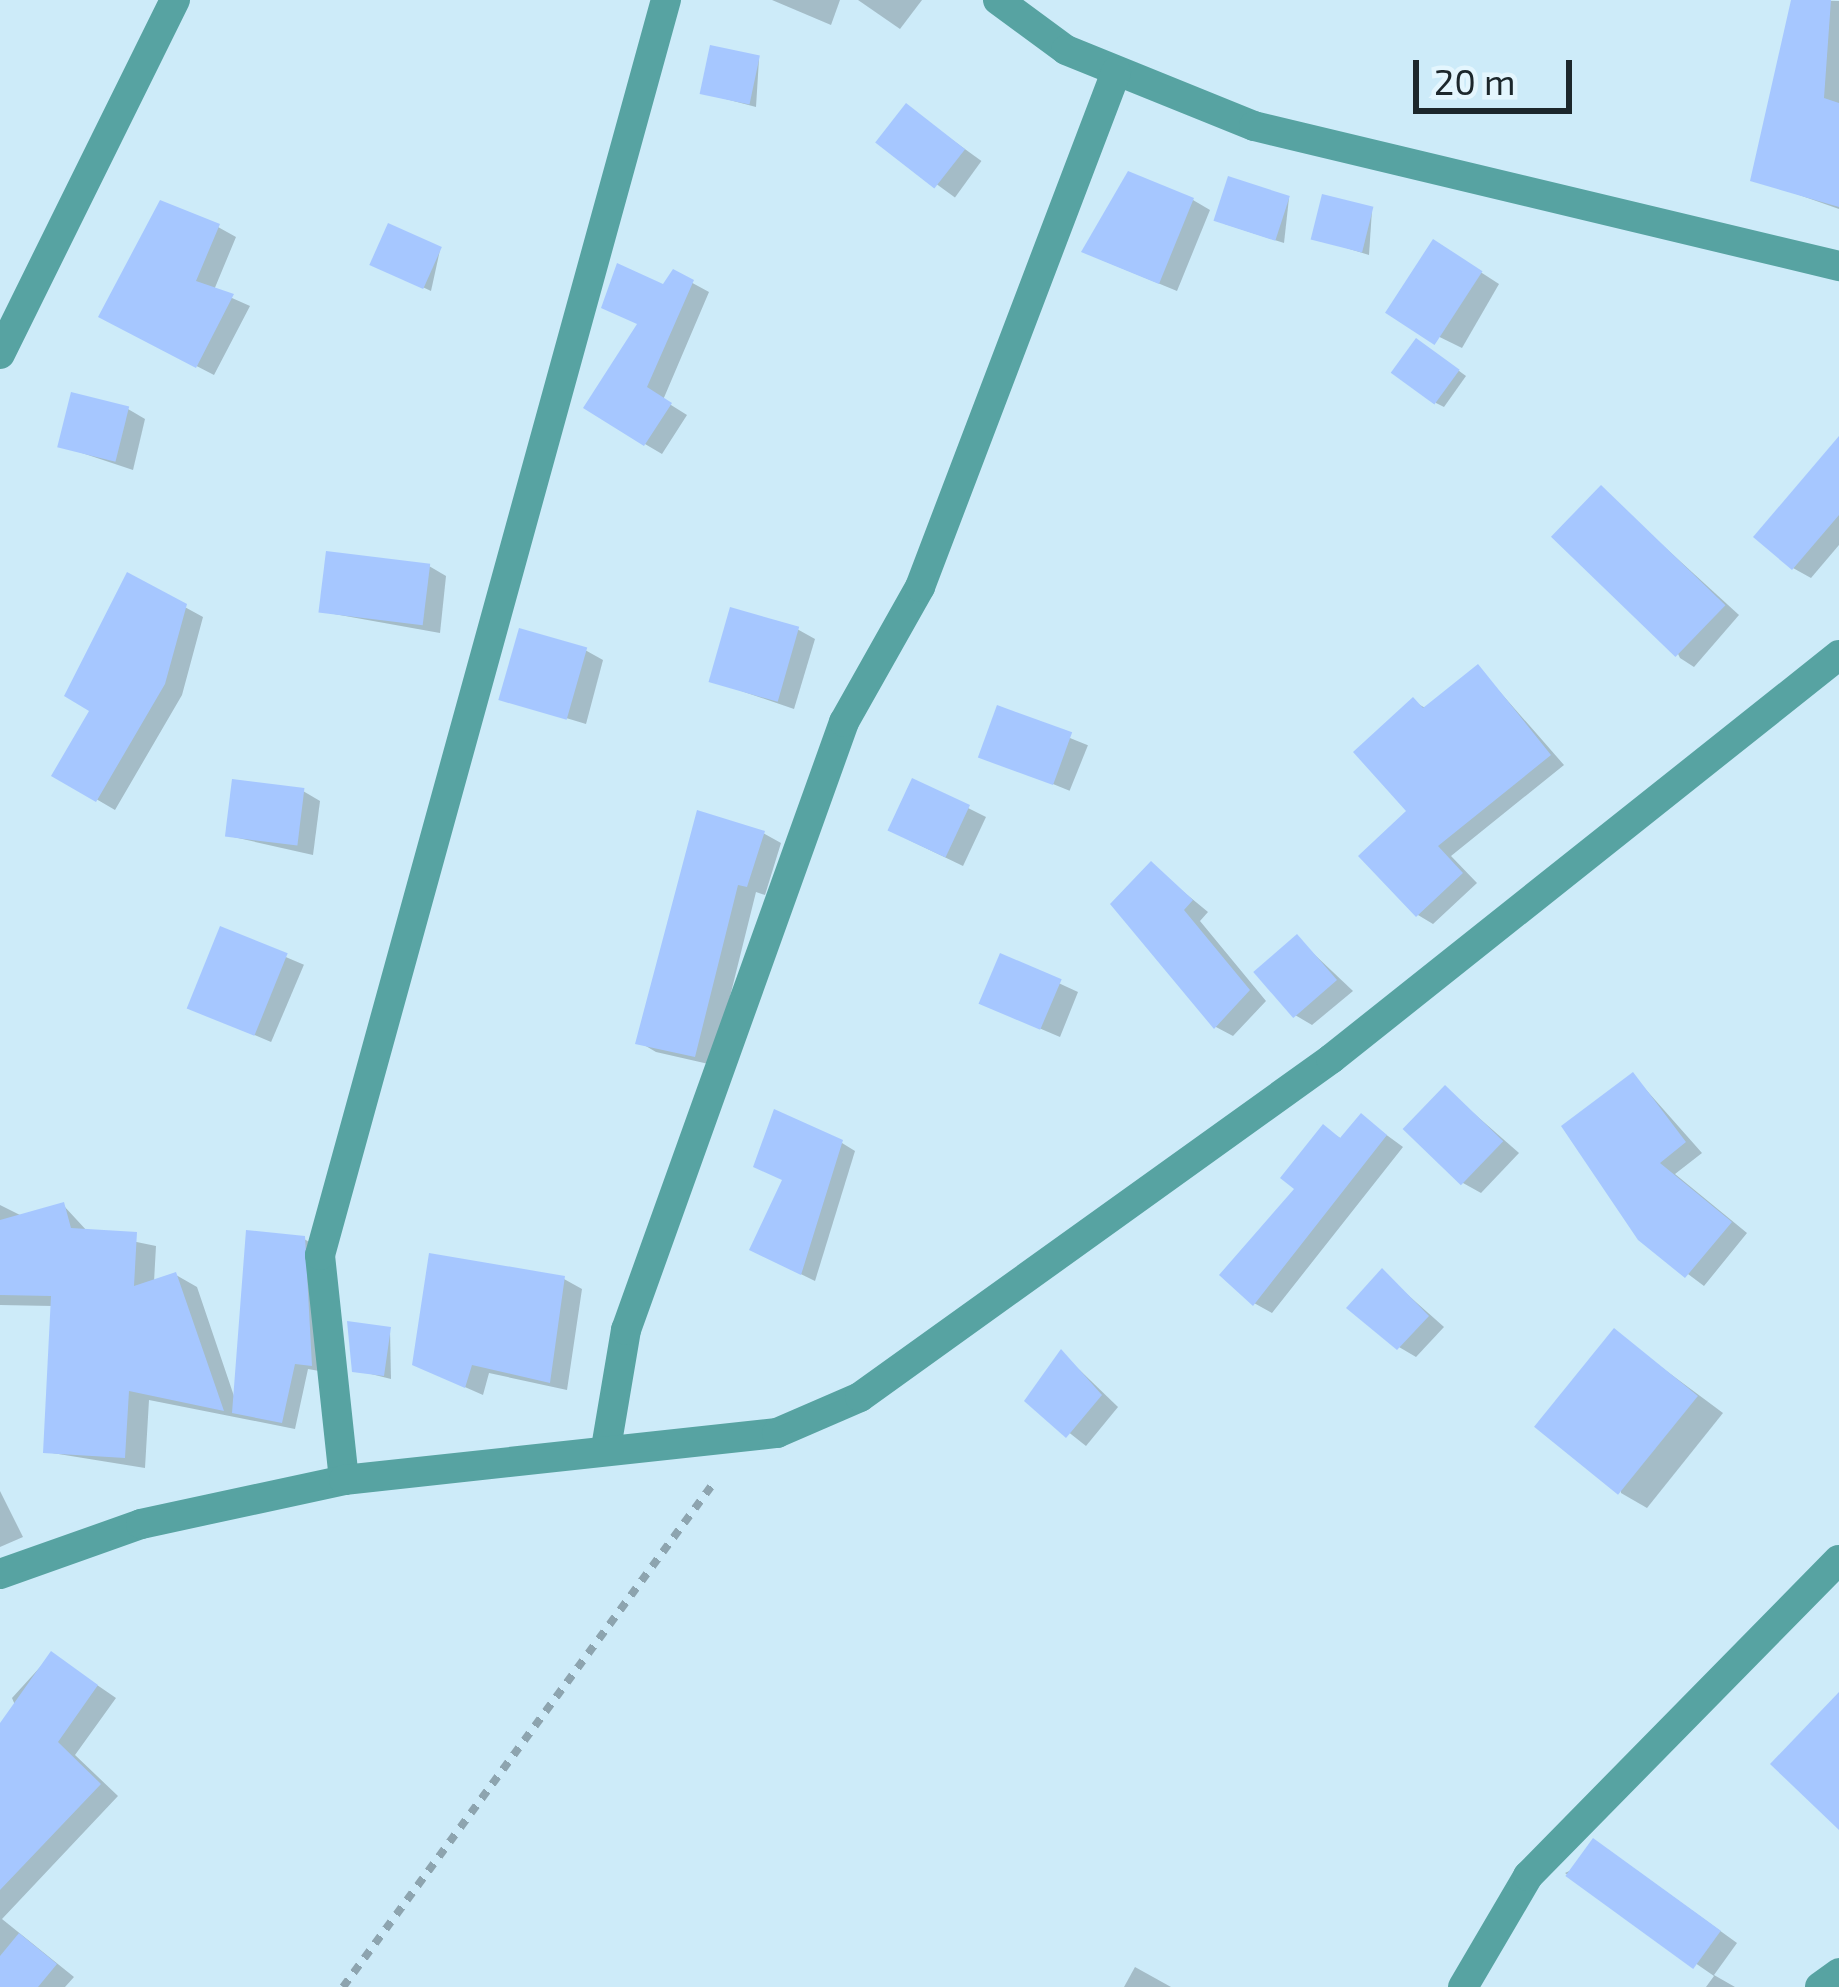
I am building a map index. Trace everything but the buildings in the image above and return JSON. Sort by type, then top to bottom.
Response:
[{"type":"street","points":[[0,354],[175,0]]},
{"type":"street","points":[[344,1480],[320,1255],[666,0]]},
{"type":"street","points":[[998,0],[1116,72],[1254,126],[1839,266]]},
{"type":"street","points":[[606,1448],[626,1330],[844,722],[920,587],[1116,72]]},
{"type":"street","points":[[0,1574],[141,1524],[344,1480],[749,1435],[860,1397],[1331,1059],[1839,655]]},
{"type":"street","points":[[1463,1987],[1528,1876],[1839,1560]]},
{"type":"street","points":[[1820,1987],[1839,1973]]},
{"type":"path","points":[[343,1987],[749,1435]]}]
